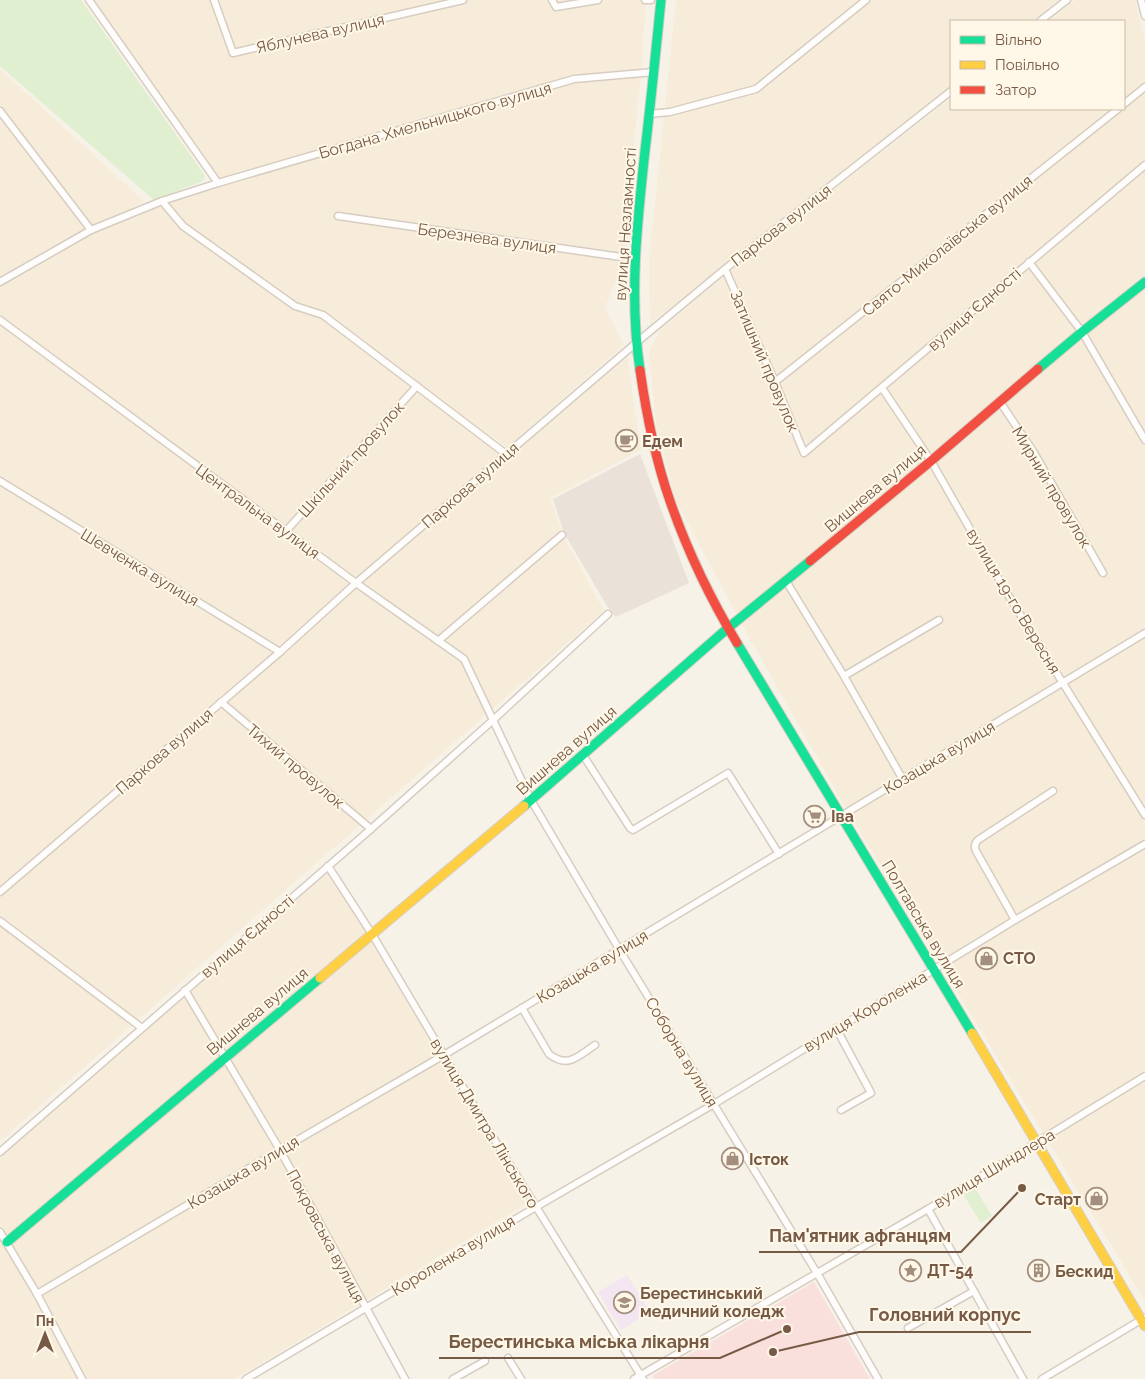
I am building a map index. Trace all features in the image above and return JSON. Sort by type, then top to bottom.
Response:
[{"type":"main road","name":"вулиця Незламності","points":[[660,0],[638,213],[635,259],[636,343],[653,440],[670,501],[683,535]]},
{"type":"main road","name":"Вишнева вулиця","points":[[7,1242],[531,800],[728,628],[931,461],[1082,332],[1145,282]]},
{"type":"main road","name":"Полтавська вулиця","points":[[683,535],[697,568],[728,628],[1144,1321]]},
{"type":"street","points":[[89,0],[218,183]]},
{"type":"street","name":"Яблунева вулиця","points":[[214,0],[233,53],[458,1]]},
{"type":"street","points":[[552,0],[556,7],[598,0]]},
{"type":"street","points":[[645,0],[651,0]]},
{"type":"street","points":[[649,114],[670,112],[756,89],[866,0]]},
{"type":"street","points":[[1041,20],[1068,0]]},
{"type":"street","points":[[1141,0],[1145,16]]},
{"type":"street","name":"Богдана Хмельницького вулиця","points":[[0,282],[91,230],[162,200],[574,79],[654,72]]},
{"type":"street","points":[[1125,103],[1145,87]]},
{"type":"street","name":"Паркова вулиця","points":[[0,892],[636,343],[725,269],[950,92]]},
{"type":"street","name":"Свято-Миколаївська вулиця","points":[[775,382],[1117,110]]},
{"type":"street","points":[[0,111],[91,230]]},
{"type":"street","name":"вулиця Єдності","points":[[804,453],[1145,165]]},
{"type":"street","points":[[162,200],[183,226],[295,306],[323,315],[506,454]]},
{"type":"street","name":"Березнева вулиця","points":[[338,216],[635,259]]},
{"type":"street","points":[[1029,262],[1082,332],[1145,440]]},
{"type":"street","name":"Затишний провулок","points":[[725,269],[804,453]]},
{"type":"street","name":"Центральна вулиця","points":[[0,320],[356,583],[464,660],[494,720]]},
{"type":"street","name":"Шкільний провулок","points":[[286,531],[417,386]]},
{"type":"street","name":"вулиця 19-го Вересня","points":[[882,388],[931,461],[1005,590],[1145,815]]},
{"type":"street","name":"Мирний провулок","points":[[1000,402],[1033,451],[1103,573]]},
{"type":"street","points":[[1138,428],[1145,424]]},
{"type":"street","name":"Шевченка вулиця","points":[[0,481],[280,652]]},
{"type":"street","points":[[438,641],[562,535]]},
{"type":"street","points":[[786,581],[844,676],[902,778]]},
{"type":"street","name":"вулиця Єдності","points":[[0,1152],[370,830],[494,720],[608,614]]},
{"type":"street","points":[[844,676],[938,620]]},
{"type":"street","name":"Козацька вулиця","points":[[37,1294],[444,1055],[1145,633]]},
{"type":"street","name":"Тихий провулок","points":[[221,702],[370,830]]},
{"type":"street","name":"Соборна вулиця","points":[[494,720],[531,800],[818,1273],[878,1379]]},
{"type":"street","points":[[583,755],[633,830],[728,773],[779,854]]},
{"type":"street","points":[[1015,920],[976,851],[975,843],[1053,792]]},
{"type":"street","name":"вулиця Короленка","points":[[714,1104],[1015,920],[1145,844]]},
{"type":"street","name":"вулиця Дмитра Лінського","points":[[328,866],[372,934],[536,1206],[642,1377]]},
{"type":"street","points":[[0,921],[142,1028]]},
{"type":"street","name":"Покровська вулиця","points":[[185,990],[280,1150],[404,1379]]},
{"type":"street","points":[[522,1008],[549,1054],[555,1059],[562,1062],[572,1060],[595,1045]]},
{"type":"street","points":[[836,1028],[872,1093],[841,1110]]},
{"type":"street","name":"вулиця Шиндлера","points":[[634,1379],[642,1377],[928,1208],[1145,1076]]},
{"type":"street","name":"Короленка вулиця","points":[[246,1379],[536,1206],[714,1104]]},
{"type":"street","points":[[928,1208],[1023,1379]]},
{"type":"street","points":[[0,1232],[37,1294],[82,1379]]},
{"type":"street","points":[[908,1328],[974,1291]]},
{"type":"street","points":[[1042,1379],[1144,1321]]},
{"type":"street","points":[[508,1358],[522,1379]]},
{"type":"street","points":[[452,1379],[486,1361]]},
{"type":"shaded area","points":[[89,0],[646,0],[625,258],[605,307],[624,345],[507,447],[428,394],[506,454],[0,888],[0,282],[91,230],[217,183]]},
{"type":"shaded area","points":[[676,0],[1059,0],[1033,20],[950,20],[950,86],[686,297],[650,323],[649,260]]},
{"type":"shaded area","points":[[1075,0],[1135,0],[1145,41],[1145,1301],[845,807],[744,628],[676,501],[656,423],[649,352],[660,330],[745,259],[950,99],[950,110],[1125,110],[1125,20],[1050,20]]},
{"type":"shaded area","points":[[0,69],[144,201],[77,234],[0,277]]},
{"type":"shaded area","points":[[627,357],[641,450],[550,498],[564,537],[604,611],[0,1141],[0,895],[332,608]]},
{"type":"shaded area","points":[[640,454],[689,583],[616,617],[610,611],[564,533],[553,499]]},
{"type":"shaded area","points":[[328,873],[365,931],[526,1204],[235,1379],[0,1379],[0,1154]]},
{"type":"shaded area","name":"Берестинський медичний коледж","points":[[627,1275],[650,1312],[621,1330],[598,1292]]},
{"type":"shaded area","points":[[814,1282],[870,1379],[654,1379],[652,1376]]},
{"type":"green space","points":[[0,0],[81,0],[205,176],[203,181],[154,200],[0,66]]},
{"type":"green space","points":[[974,1187],[992,1216],[981,1223],[963,1194]]},
{"type":"traffic: fast","points":[[640,370],[635,315],[635,260],[661,0]]},
{"type":"traffic: fast","points":[[1038,369],[1145,282]]},
{"type":"traffic: fast","points":[[524,806],[728,628],[810,561]]},
{"type":"traffic: fast","points":[[737,643],[972,1033]]},
{"type":"traffic: fast","points":[[7,1242],[320,978]]},
{"type":"traffic: slow","points":[[320,978],[524,806]]},
{"type":"traffic: slow","points":[[972,1033],[1145,1326]]},
{"type":"traffic: jam","points":[[810,561],[1038,369]]},
{"type":"traffic: jam","points":[[640,370],[652,436],[670,501],[700,574],[737,643]]},
{"type":"place","name":"Едем","points":[[626,441]]},
{"type":"place","name":"Іва","points":[[815,816]]},
{"type":"place","name":"СТО","points":[[987,958]]},
{"type":"place","name":"Істок","points":[[733,1159]]},
{"type":"place","name":"Пам'ятник афганцям","points":[[1022,1188]]},
{"type":"place","name":"Старт","points":[[1097,1199]]},
{"type":"place","name":"ДТ-54","points":[[911,1270]]},
{"type":"place","name":"Бескид","points":[[1039,1271]]},
{"type":"place","name":"Берестинський медичний коледж","points":[[624,1302]]},
{"type":"place","name":"Берестинська міська лікарня","points":[[787,1329]]},
{"type":"place","name":"Головний корпус","points":[[773,1352]]}]
